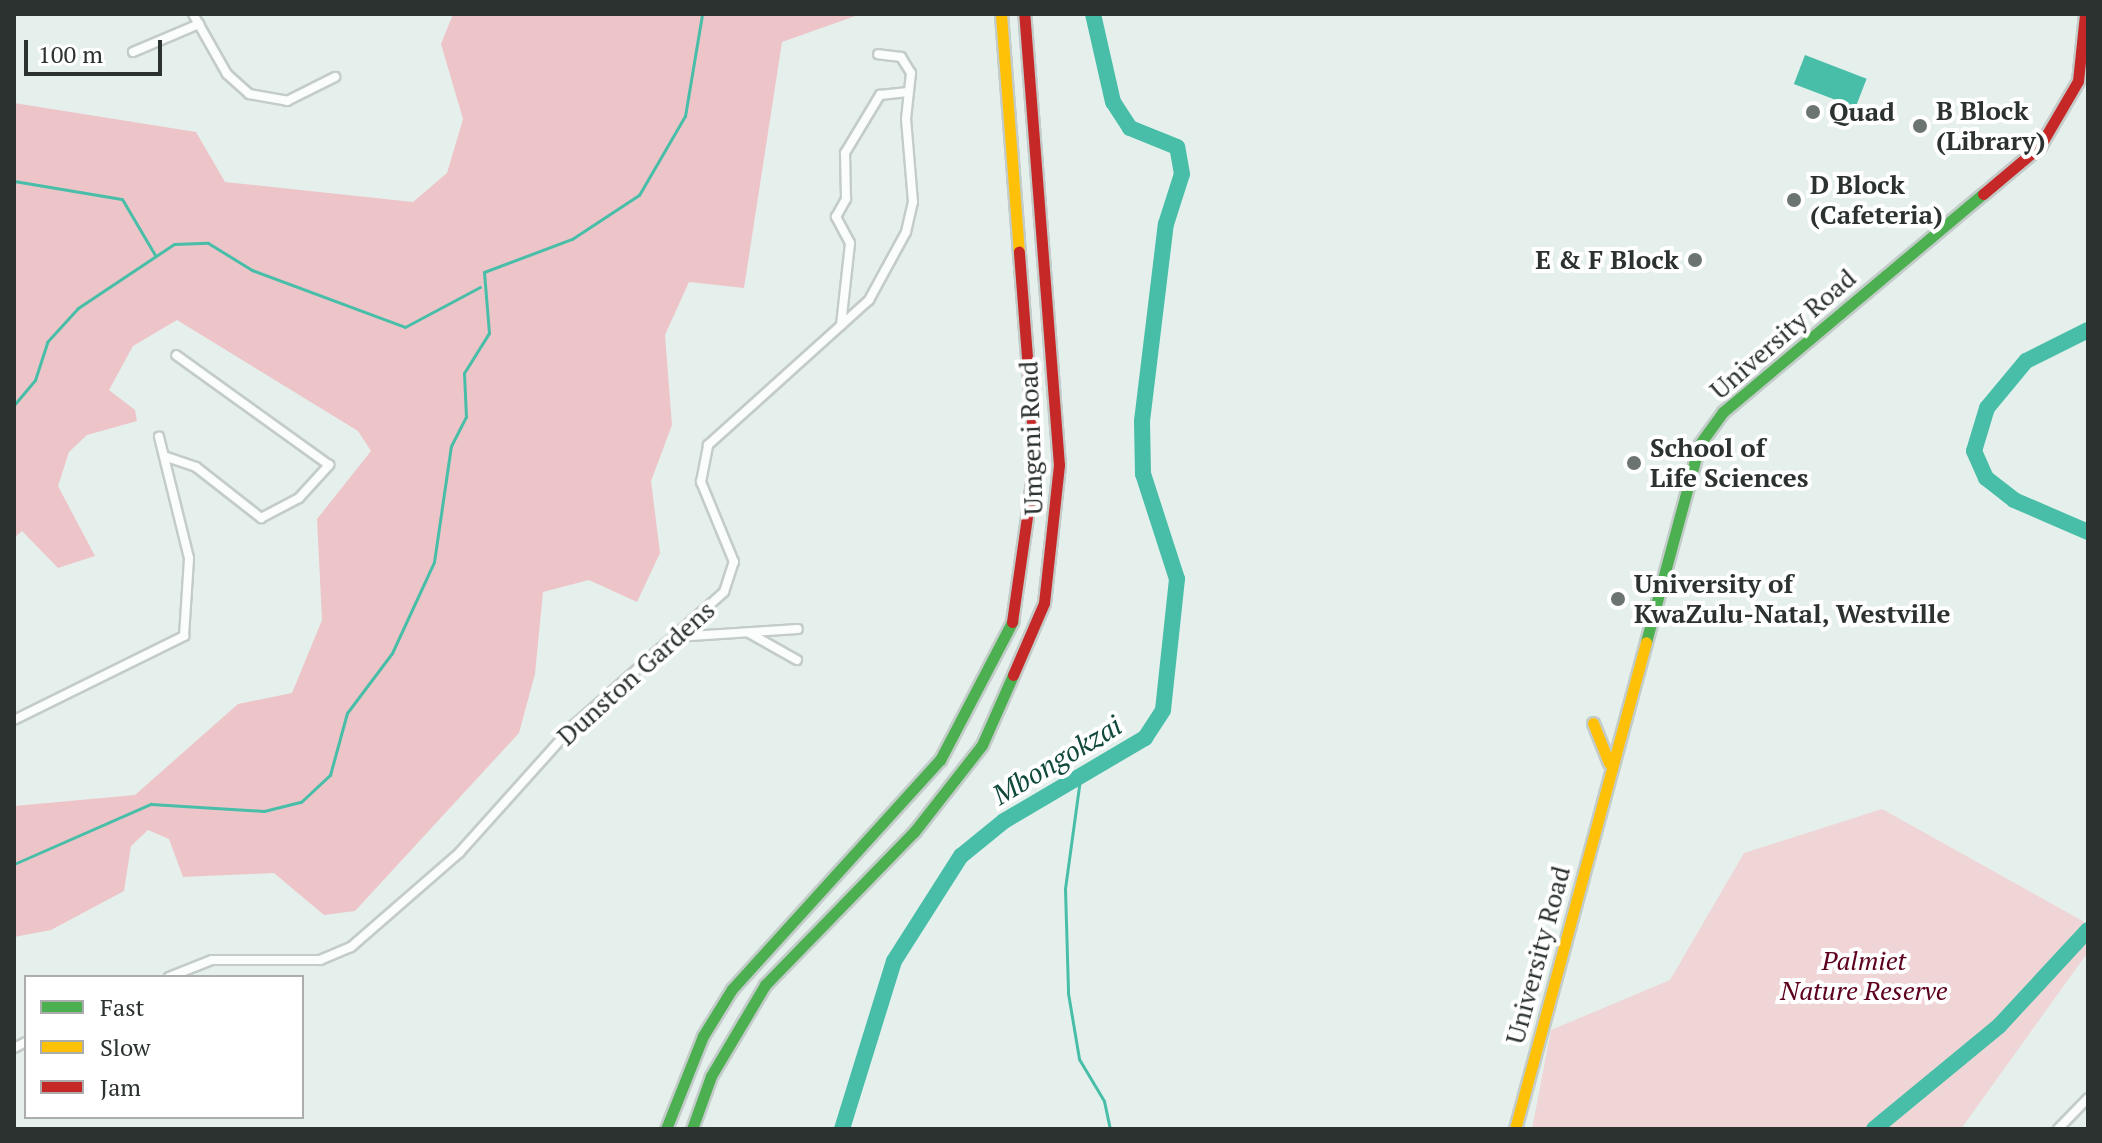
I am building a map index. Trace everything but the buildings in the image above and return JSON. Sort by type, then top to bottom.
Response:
[{"type":"main road","name":"Umgeni Road","points":[[666,1129],[693,1058],[732,989],[940,760],[991,672],[1017,609],[1035,461],[1001,14]]},
{"type":"main road","name":"Umgeni Road","points":[[692,1129],[711,1076],[765,985],[914,832],[982,745],[1044,603],[1059,465],[1024,14]]},
{"type":"main road","name":"University Road","points":[[1515,1129],[1609,764],[1699,445],[1723,412],[2040,146],[2078,81],[2085,14]]},
{"type":"main road","points":[[1593,723],[1609,764]]},
{"type":"street","points":[[193,14],[227,74],[249,94],[287,101],[335,77]]},
{"type":"street","points":[[133,52],[199,24]]},
{"type":"street","name":"Dunston Gardens","points":[[174,975],[212,960],[320,960],[351,947],[459,853],[573,726],[716,602],[733,573],[701,482],[708,445],[877,291],[906,232],[913,180],[908,92],[910,65],[878,54]]},
{"type":"street","points":[[841,326],[850,243],[836,217],[846,199],[845,153],[880,95],[908,92]]},
{"type":"street","points":[[164,456],[196,467],[261,518],[299,498],[329,465],[176,355]]},
{"type":"street","points":[[14,720],[184,636],[189,558],[159,437]]},
{"type":"street","points":[[674,637],[798,629]]},
{"type":"street","points":[[749,633],[797,660]]},
{"type":"street","points":[[2058,1129],[2088,1098]]},
{"type":"green space","name":"Palmiet Nature Reserve","points":[[1882,809],[2088,924],[2088,952],[1961,1129],[1532,1129],[1551,1030],[1670,980],[1744,853]]},
{"type":"shaded area","points":[[453,14],[861,14],[782,42],[744,288],[689,282],[665,335],[672,425],[651,481],[660,553],[637,602],[589,580],[543,592],[535,674],[519,733],[355,911],[324,915],[274,873],[183,877],[169,839],[148,830],[131,846],[124,891],[51,930],[14,937],[14,806],[135,795],[238,704],[292,693],[322,620],[317,519],[371,451],[358,431],[177,320],[133,346],[109,390],[135,410],[137,421],[87,435],[69,452],[58,486],[95,556],[58,568],[22,531],[14,538],[14,103],[196,132],[225,182],[413,202],[447,173],[463,119],[441,44]]},
{"type":"shaded area","points":[[1805,55],[1867,79],[1856,108],[1794,84]]},
{"type":"waterway","points":[[14,864],[151,804],[264,811],[301,802],[330,775],[347,713],[392,653],[434,562],[451,446],[466,417],[464,373],[489,333],[484,272],[572,239],[639,195],[685,116],[702,14]]},
{"type":"waterway","name":"Mbongokzai","points":[[842,1129],[894,961],[961,856],[1004,821],[1145,738],[1163,710],[1177,579],[1143,474],[1142,421],[1166,224],[1182,174],[1177,147],[1130,128],[1113,102],[1093,14]]},
{"type":"waterway","points":[[14,181],[122,199],[155,255]]},
{"type":"waterway","points":[[14,405],[35,380],[47,342],[78,308],[174,244],[208,243],[252,270],[405,327],[480,287]]},
{"type":"waterway","points":[[2088,330],[2026,361],[1987,408],[1974,451],[1986,478],[2014,500],[2088,532]]},
{"type":"waterway","points":[[1080,779],[1065,889],[1068,993],[1079,1059],[1104,1101],[1110,1129]]},
{"type":"waterway","points":[[1874,1129],[1999,1026],[2088,930]]},
{"type":"traffic: fast","points":[[1646,642],[1699,445],[1723,412],[1983,194]]},
{"type":"traffic: fast","points":[[666,1129],[703,1036],[732,989],[940,760],[1012,622]]},
{"type":"traffic: fast","points":[[692,1129],[711,1076],[765,985],[914,832],[982,745],[1013,675]]},
{"type":"traffic: slow","points":[[1001,14],[1019,252]]},
{"type":"traffic: slow","points":[[1515,1129],[1646,642]]},
{"type":"traffic: slow","points":[[1593,723],[1609,763]]},
{"type":"traffic: jam","points":[[1013,675],[1044,603],[1059,465],[1024,14]]},
{"type":"traffic: jam","points":[[1983,194],[2040,146],[2078,81],[2085,14]]},
{"type":"traffic: jam","points":[[1012,622],[1035,461],[1019,252]]},
{"type":"place","name":"Quad","points":[[1813,112]]},
{"type":"place","name":"B Block (Library)","points":[[1920,126]]},
{"type":"place","name":"D Block (Cafeteria)","points":[[1794,200]]},
{"type":"place","name":"E & F Block","points":[[1695,260]]},
{"type":"place","name":"School of Life Sciences","points":[[1634,463]]},
{"type":"place","name":"University of KwaZulu-Natal, Westville","points":[[1618,599]]}]
